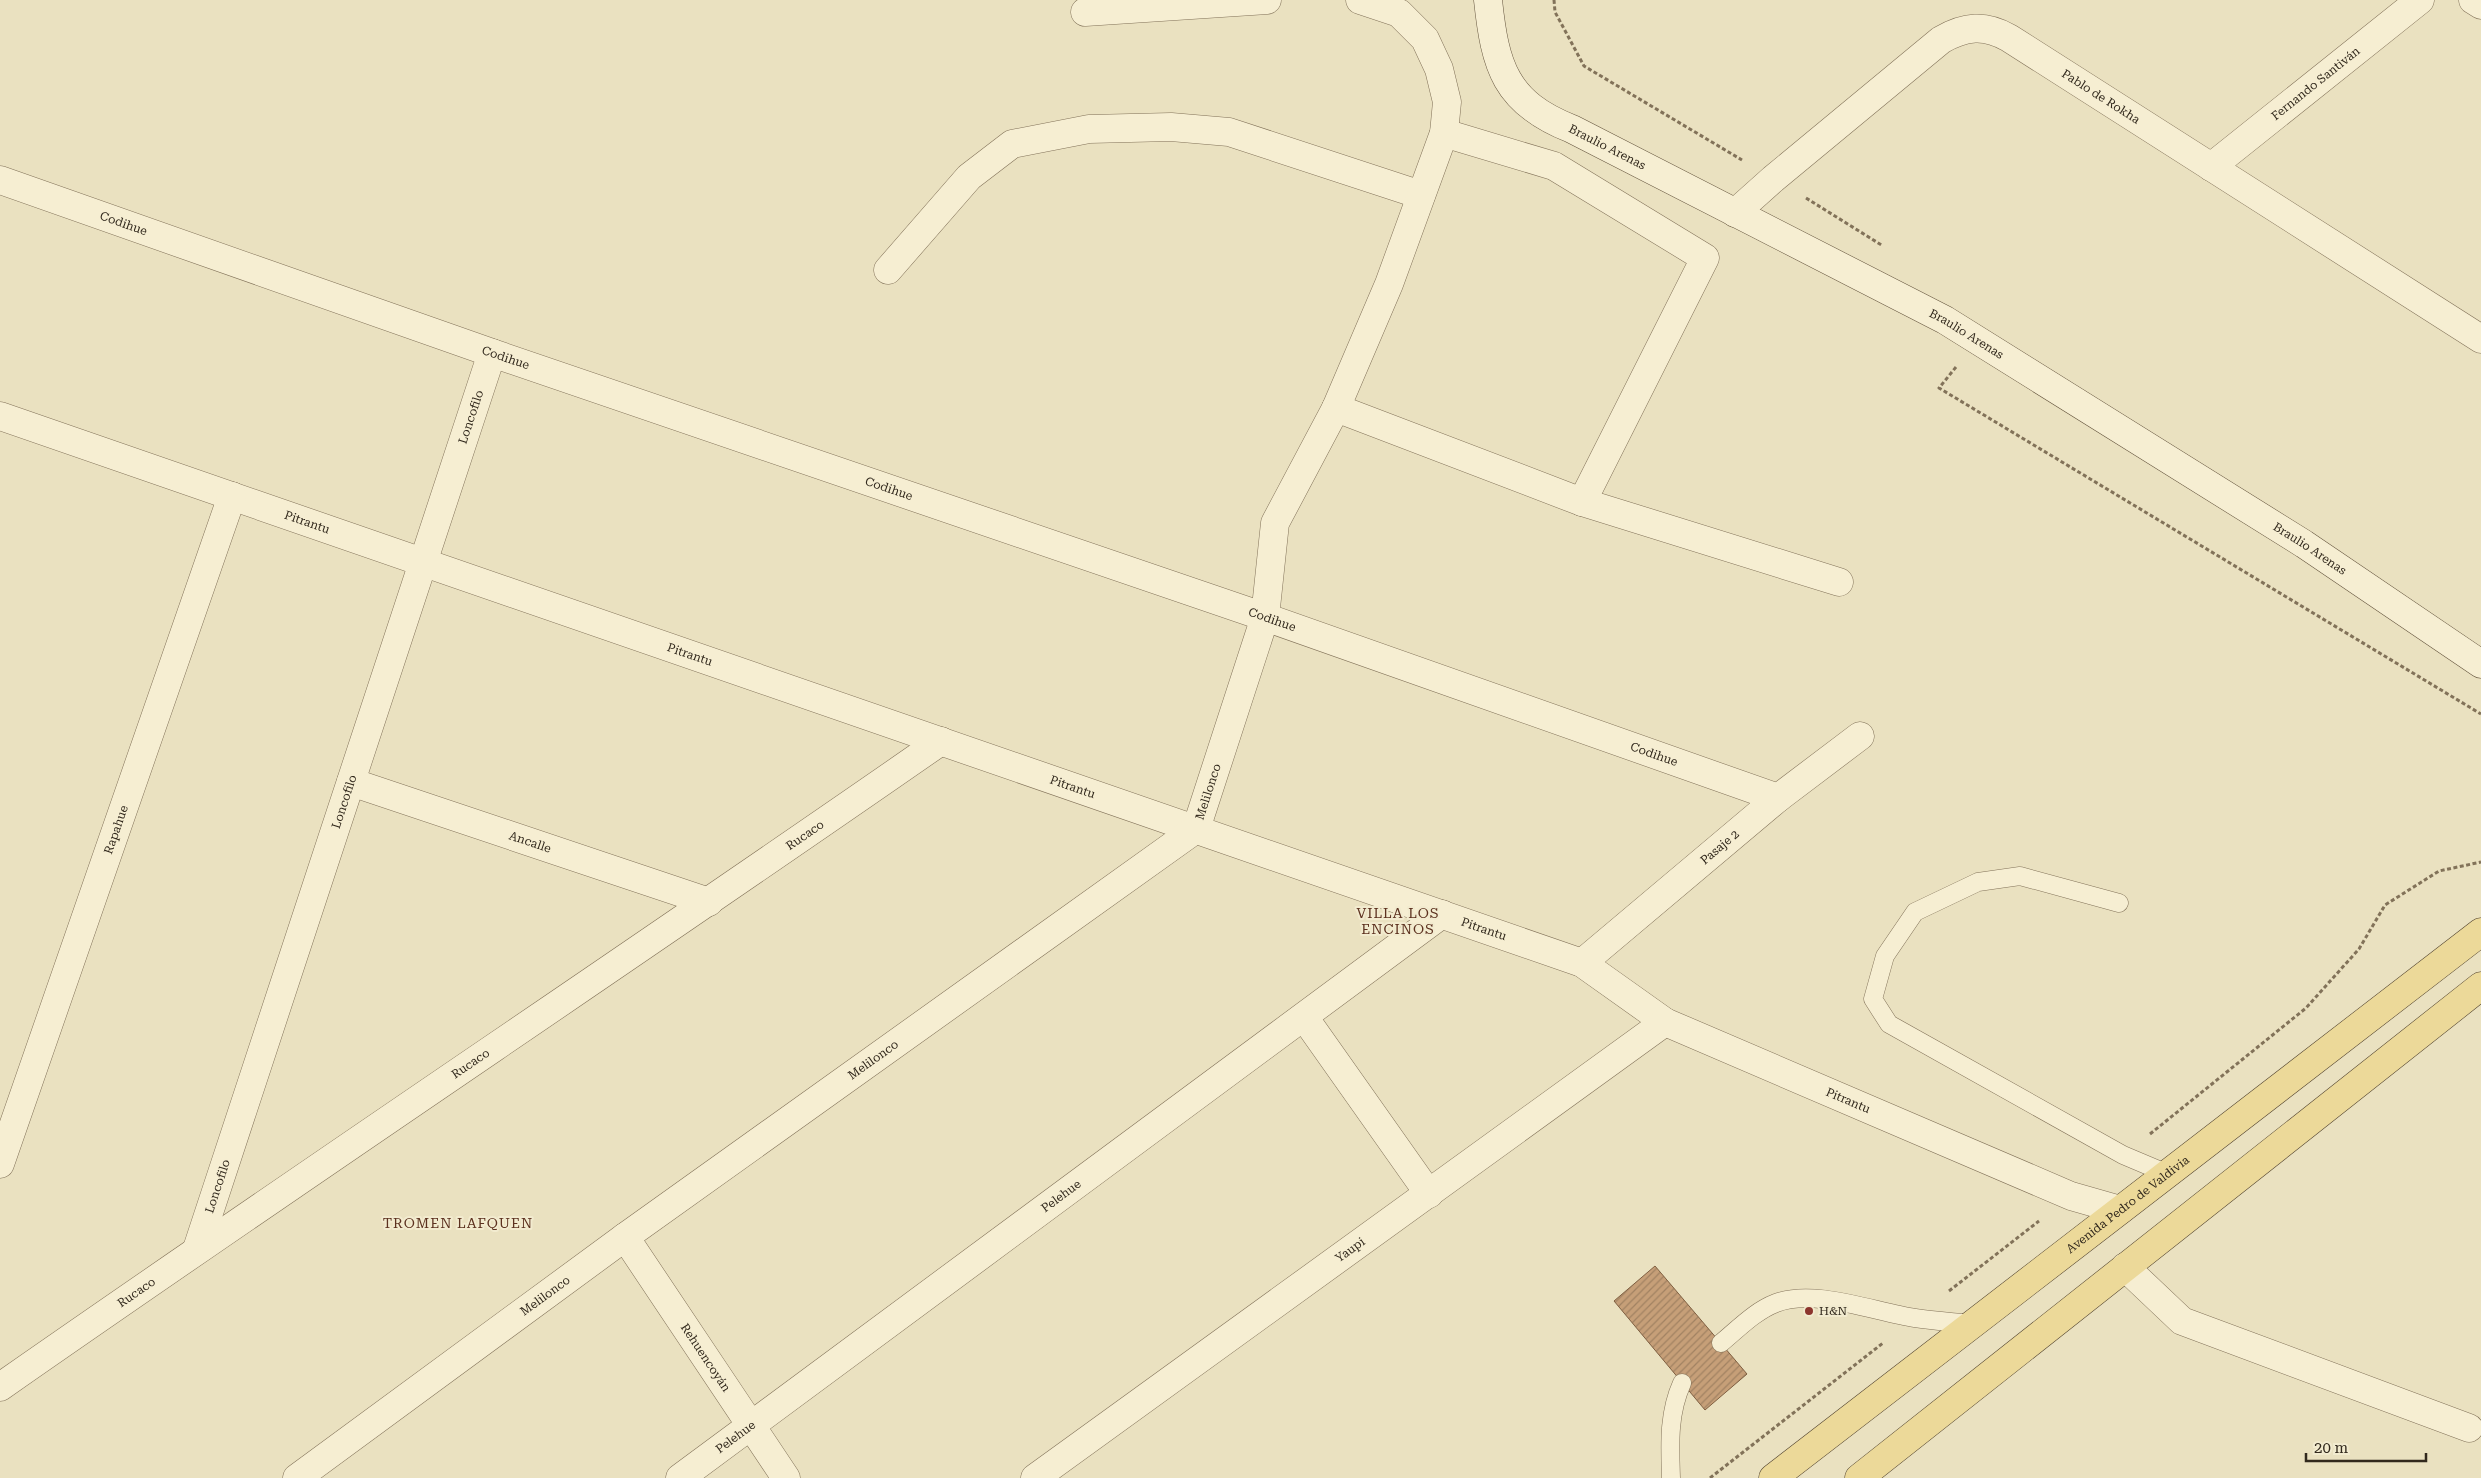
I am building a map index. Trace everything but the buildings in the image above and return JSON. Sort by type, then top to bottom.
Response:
[{"type":"main road","name":"Avenida Pedro de Valdivia","points":[[1773,1478],[2481,932]]},
{"type":"main road","points":[[1858,1478],[2481,986]]},
{"type":"street","points":[[1085,12],[1267,0]]},
{"type":"street","points":[[1360,0],[1399,12],[1424,39],[1439,69],[1447,102],[1444,133],[1422,194],[1389,284],[1336,408],[1582,502],[1839,582]]},
{"type":"street","name":"Braulio Arenas","points":[[1488,0],[1497,59],[1516,92],[1532,108],[1550,121],[1572,129],[1945,320],[2304,544],[2481,664]]},
{"type":"street","name":"Fernando Santiván","points":[[2212,167],[2420,0]]},
{"type":"street","points":[[2473,0],[2481,5]]},
{"type":"street","name":"Pablo de Rokha","points":[[1736,213],[1773,179],[1941,40],[1956,31],[1972,27],[1989,28],[2009,38],[2481,339]]},
{"type":"street","points":[[888,270],[969,177],[1012,144],[1088,129],[1171,127],[1230,132],[1422,194]]},
{"type":"street","points":[[1444,133],[1554,166],[1705,258],[1582,502]]},
{"type":"street","name":"Codihue","points":[[0,180],[492,353],[1265,617],[1778,798]]},
{"type":"street","name":"Loncofilo","points":[[197,1249],[492,353]]},
{"type":"street","name":"Melilonco","points":[[297,1478],[625,1237],[1196,829],[1265,617],[1275,523],[1336,408]]},
{"type":"street","name":"Pitrantu","points":[[1,421],[232,496],[1582,963],[1665,1022],[2071,1196],[2120,1210]]},
{"type":"street","name":"Rapahue","points":[[0,1164],[232,496]]},
{"type":"street","name":"Pasaje 2","points":[[1582,963],[1778,798],[1860,736]]},
{"type":"street","name":"Rucaco","points":[[0,1387],[197,1249],[709,902],[941,741]]},
{"type":"street","name":"Ancalle","points":[[351,782],[709,902]]},
{"type":"street","name":"Pelehue","points":[[680,1478],[1442,914]]},
{"type":"street","points":[[1304,1017],[1429,1194]]},
{"type":"street","name":"Yaupi","points":[[1035,1478],[1665,1022]]},
{"type":"street","name":"Rehuencoyán","points":[[625,1237],[786,1478]]},
{"type":"street","points":[[2125,1267],[2182,1321],[2469,1428]]},
{"type":"lane","points":[[2119,903],[2020,876],[1978,882],[1914,912],[1885,956],[1874,999],[1889,1024],[2123,1155],[2168,1174]]},
{"type":"lane","points":[[1721,1343],[1758,1312],[1776,1303],[1796,1298],[1816,1298],[1915,1318],[1972,1324]]},
{"type":"lane","points":[[1671,1478],[1670,1429],[1673,1407],[1682,1383]]},
{"type":"place","name":"H&N","points":[[1809,1311]]},
{"type":"district","name":"VILLA LOS ENCINOS","points":[[1398,922]]},
{"type":"district","name":"TROMEN LAFQUEN","points":[[458,1223]]}]
